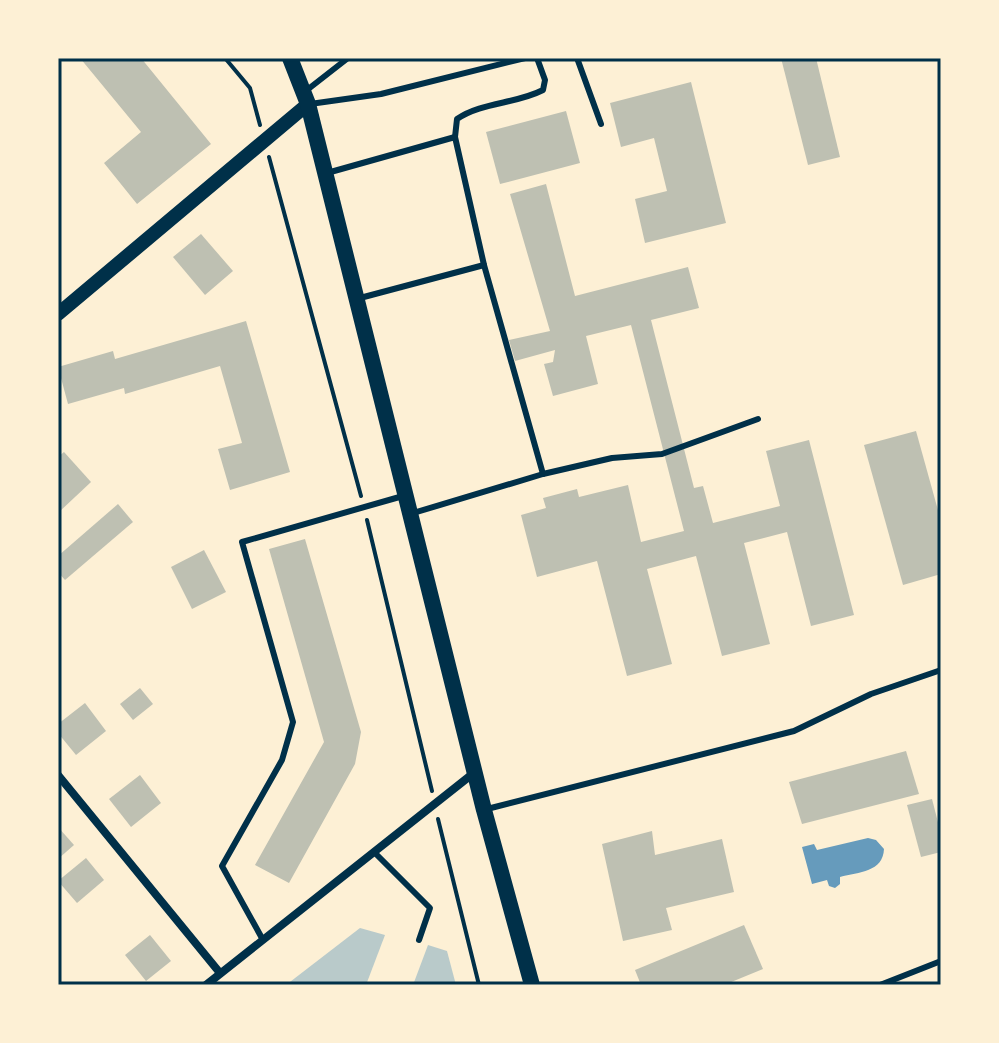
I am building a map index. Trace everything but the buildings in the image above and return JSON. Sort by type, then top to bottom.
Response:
[{"type":"main road","points":[[290,58],[306,98],[326,174],[484,810],[532,985]]},
{"type":"street","points":[[58,314],[306,98]]},
{"type":"street","points":[[206,985],[475,772]]},
{"type":"street","points":[[58,775],[220,973]]},
{"type":"lane","points":[[306,98],[348,58]]},
{"type":"lane","points":[[306,98],[381,94],[525,58]]},
{"type":"lane","points":[[537,58],[545,80],[543,90],[529,97],[466,113],[457,119],[455,137],[484,265],[543,474]]},
{"type":"lane","points":[[577,58],[601,124]]},
{"type":"lane","points":[[326,174],[455,137]]},
{"type":"lane","points":[[357,299],[484,265]]},
{"type":"lane","points":[[410,514],[543,474],[612,458],[662,454],[758,419]]},
{"type":"lane","points":[[263,940],[222,866],[282,760],[293,722],[242,542],[406,495]]},
{"type":"lane","points":[[484,810],[794,731],[871,694],[941,670]]},
{"type":"lane","points":[[374,852],[430,908],[419,940]]},
{"type":"lane","points":[[880,985],[941,961]]},
{"type":"shaded area","points":[[360,928],[385,935],[366,985],[286,985]]},
{"type":"shaded area","points":[[428,945],[447,951],[456,985],[413,985]]},
{"type":"water","points":[[868,838],[876,840],[884,849],[883,857],[875,867],[840,877],[840,884],[835,888],[829,886],[827,880],[812,884],[802,847],[814,844],[817,850]]}]
